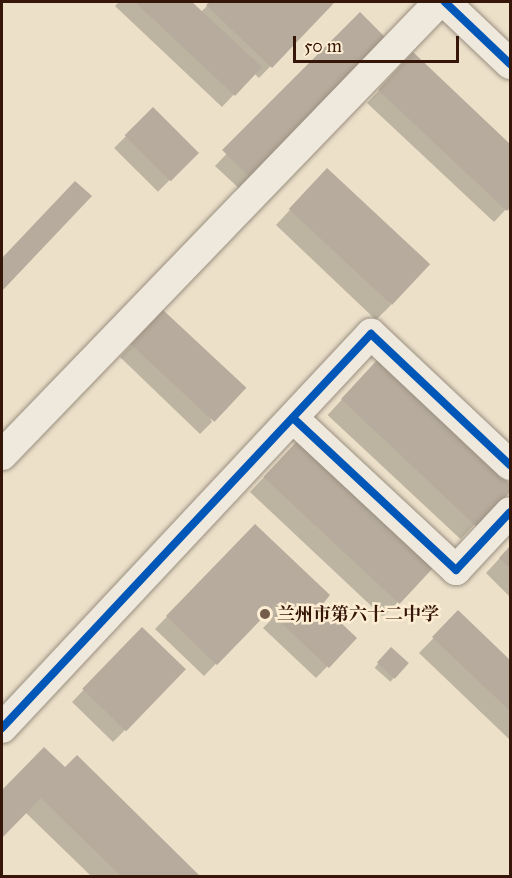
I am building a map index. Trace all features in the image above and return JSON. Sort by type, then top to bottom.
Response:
[{"type":"street","points":[[2,454],[439,2]]},
{"type":"street","points":[[445,2],[510,64]]},
{"type":"street","points":[[2,728],[371,334],[510,465]]},
{"type":"street","points":[[293,418],[456,570],[510,512]]},
{"type":"building","points":[[135,2],[192,2],[262,67],[235,96]]},
{"type":"building","points":[[210,2],[335,2],[272,68],[206,5]]},
{"type":"building","points":[[360,12],[390,42],[252,180],[222,150]]},
{"type":"building","points":[[413,52],[510,144],[510,208],[507,211],[378,90]]},
{"type":"building","points":[[153,107],[199,153],[171,181],[125,135]]},
{"type":"building","points":[[327,168],[430,264],[392,305],[289,209]]},
{"type":"building","points":[[75,181],[92,196],[2,291],[2,258]]},
{"type":"building","points":[[163,310],[246,388],[214,422],[131,344]]},
{"type":"building","points":[[378,359],[510,484],[510,492],[477,527],[341,399]]},
{"type":"building","points":[[299,439],[435,566],[400,604],[264,477]]},
{"type":"building","points":[[255,524],[330,595],[322,605],[357,638],[329,668],[274,616],[281,608],[277,603],[217,665],[166,616]]},
{"type":"building","points":[[510,546],[510,568],[499,558]]},
{"type":"building","points":[[458,610],[510,660],[510,711],[432,637]]},
{"type":"building","points":[[142,627],[186,669],[126,731],[82,689]]},
{"type":"building","points":[[391,647],[409,663],[395,679],[377,663]]},
{"type":"building","points":[[44,747],[65,767],[77,755],[200,876],[121,876],[41,798],[2,838],[2,790]]},
{"type":"cycle path","points":[[445,2],[510,64]]},
{"type":"cycle path","points":[[2,728],[371,334],[510,465]]},
{"type":"cycle path","points":[[293,418],[456,570],[510,512]]},
{"type":"place","name":"兰州市第六十二中学","points":[[265,614]]}]
